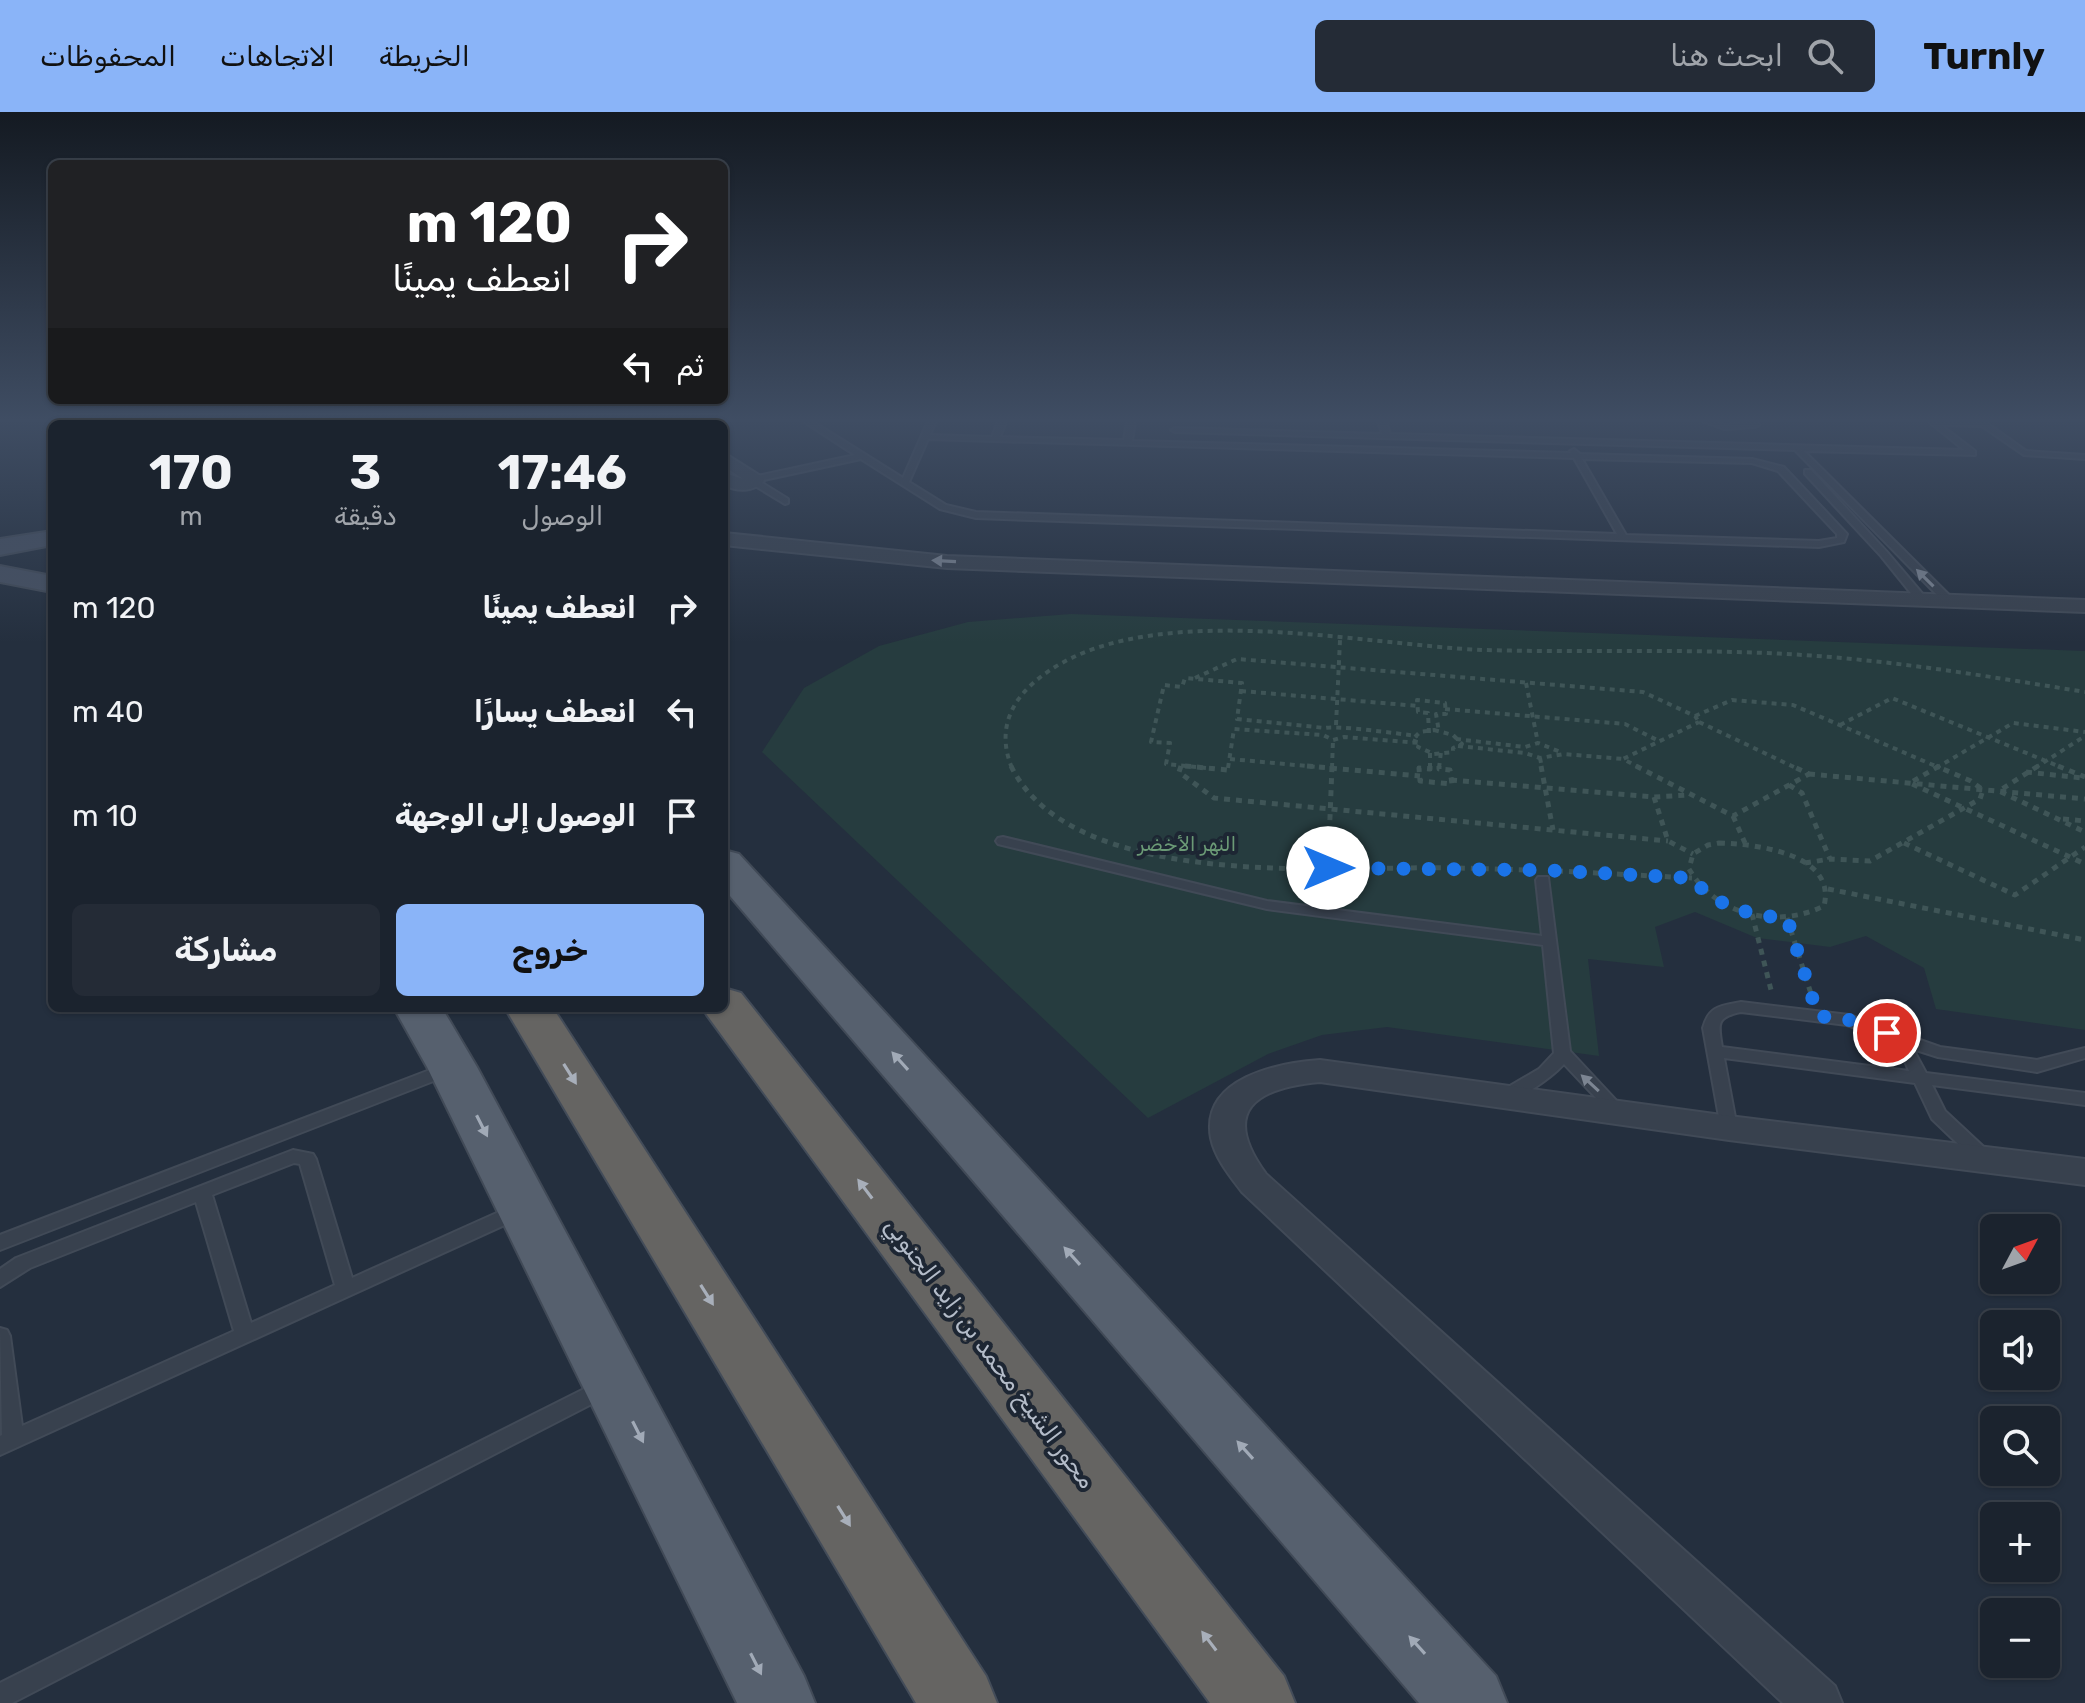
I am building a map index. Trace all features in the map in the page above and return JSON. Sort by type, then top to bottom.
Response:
[{"type":"highway","name":"محور الشيخ محمد بن زايد الجنوبي","points":[[728,1009],[1257,1703]]},
{"type":"highway","points":[[531,1012],[959,1703]]},
{"type":"main road","points":[[0,549],[48,539]]},
{"type":"main road","points":[[0,549],[48,551]]},
{"type":"main road","points":[[11,576],[48,572]]},
{"type":"main road","points":[[11,576],[48,583]]},
{"type":"main road","points":[[728,868],[1469,1703]]},
{"type":"main road","points":[[420,1012],[452,1067],[777,1703]]},
{"type":"street","points":[[728,539],[947,562],[2085,606]]},
{"type":"street","points":[[728,559],[941,577],[2085,619]]},
{"type":"street","points":[[1818,1703],[1254,1183],[1238,1166],[1229,1148],[1226,1129],[1230,1112],[1240,1097],[1264,1080],[1296,1071],[1320,1071],[1729,1128],[2085,1172]]},
{"type":"lane","points":[[776,495],[785,501]]},
{"type":"lane","points":[[923,495],[943,507],[976,515],[1819,544],[1841,540],[1842,534],[1804,495]]},
{"type":"lane","points":[[1599,495],[1623,537]]},
{"type":"lane","points":[[1829,495],[1922,600]]},
{"type":"lane","points":[[1844,495],[1949,601]]},
{"type":"lane","points":[[1003,841],[1267,905],[1550,941]]},
{"type":"lane","points":[[1504,1097],[1549,1069],[1560,1060],[1562,1053],[1543,875]]},
{"type":"lane","points":[[1729,1128],[1711,1028],[1714,1017],[1724,1010],[1741,1007],[1849,1020],[1938,1052],[2037,1066],[2085,1053]]},
{"type":"lane","points":[[1887,1033],[1907,1052],[1938,1115],[1983,1157]]},
{"type":"lane","points":[[1715,1051],[2085,1099]]},
{"type":"lane","points":[[1562,1053],[1620,1113]]},
{"type":"lane","points":[[0,1243],[452,1067]]},
{"type":"lane","points":[[0,1279],[23,1263],[285,1158],[307,1159],[346,1289]]},
{"type":"lane","points":[[202,1191],[245,1334]]},
{"type":"lane","points":[[0,1336],[6,1443],[524,1208]]},
{"type":"lane","points":[[0,1696],[613,1384]]},
{"type":"path","points":[[1527,870],[1252,868],[1147,852],[1091,835],[1054,814],[1027,791],[1010,765],[1005,737],[1012,710],[1031,685],[1067,661],[1122,642],[1168,634],[1213,631],[1516,651],[1707,651],[1806,655],[1947,669],[2085,692]]},
{"type":"path","points":[[1336,725],[1340,640]]},
{"type":"path","points":[[1195,678],[1237,659],[1643,692],[1809,774],[2085,799]]},
{"type":"path","points":[[1418,736],[1347,730],[1336,725],[1325,728],[1237,719],[1242,683],[1185,678],[1182,687],[1164,685],[1151,742],[1170,743],[1166,764],[1228,770],[1234,729],[1323,735],[1333,740],[1344,737],[1420,743]]},
{"type":"path","points":[[1526,683],[1538,743]]},
{"type":"path","points":[[1241,691],[1418,706]]},
{"type":"path","points":[[1840,725],[1892,698],[2085,777]]},
{"type":"path","points":[[1429,733],[1428,713],[1418,712],[1417,700],[1445,703],[1446,714],[1436,714],[1439,733]]},
{"type":"path","points":[[1623,759],[1732,700],[1793,705],[1971,781],[1983,790]]},
{"type":"path","points":[[1445,709],[1625,724],[1659,741]]},
{"type":"path","points":[[1910,783],[2013,723],[2085,734]]},
{"type":"path","points":[[1434,730],[1453,735],[1462,744],[1453,752],[1434,754],[1418,747],[1420,743],[1412,740],[1420,732],[1434,730]]},
{"type":"path","points":[[1999,791],[2085,734]]},
{"type":"path","points":[[1454,739],[1525,747],[1538,743],[1564,754]]},
{"type":"path","points":[[1328,868],[1333,740]]},
{"type":"path","points":[[1458,746],[1525,753],[1540,758],[1564,754],[1623,759],[1733,816],[1745,843]]},
{"type":"path","points":[[1430,752],[1430,769],[1419,768],[1420,781],[1452,784],[1450,770],[1439,769],[1441,751]]},
{"type":"path","points":[[1540,758],[1553,830]]},
{"type":"path","points":[[1230,759],[1420,776]]},
{"type":"path","points":[[1181,765],[1179,772],[1214,798],[1668,841],[1693,854]]},
{"type":"path","points":[[2025,772],[2085,777]]},
{"type":"path","points":[[1733,816],[1809,774]]},
{"type":"path","points":[[1451,780],[1654,797],[1692,795]]},
{"type":"path","points":[[1910,783],[2085,864]]},
{"type":"path","points":[[1788,785],[1802,793],[1830,859]]},
{"type":"path","points":[[1805,863],[1830,859],[1870,861],[1980,799],[1983,790]]},
{"type":"path","points":[[1999,791],[2085,832]]},
{"type":"path","points":[[1654,797],[1668,841]]},
{"type":"path","points":[[2058,819],[2085,821]]},
{"type":"path","points":[[1903,842],[2015,895],[2085,847]]},
{"type":"path","points":[[1745,843],[1777,850],[1805,863],[1824,880],[1828,889],[1824,906],[1802,916],[1787,918],[1752,914],[1722,902],[1692,878],[1689,869],[1693,854],[1708,845],[1745,843]]},
{"type":"path","points":[[1543,875],[1692,878]]},
{"type":"path","points":[[1828,889],[2085,940]]},
{"type":"path","points":[[1752,914],[1776,1010]]},
{"type":"path","points":[[1787,918],[1818,1016]]},
{"type":"green space","name":"النهر الأخضر","points":[[1071,614],[2085,651],[2085,1030],[1936,1009],[1924,968],[1866,936],[1830,947],[1757,938],[1695,912],[1655,927],[1664,967],[1588,959],[1599,1056],[1387,1027],[1322,1035],[1268,1054],[1148,1118],[762,752],[804,688],[879,646],[968,622]]},
{"type":"route","points":[[1328,868],[1543,870],[1692,878],[1709,895],[1736,909],[1787,918],[1818,1016],[1849,1020],[1887,1033]]}]
